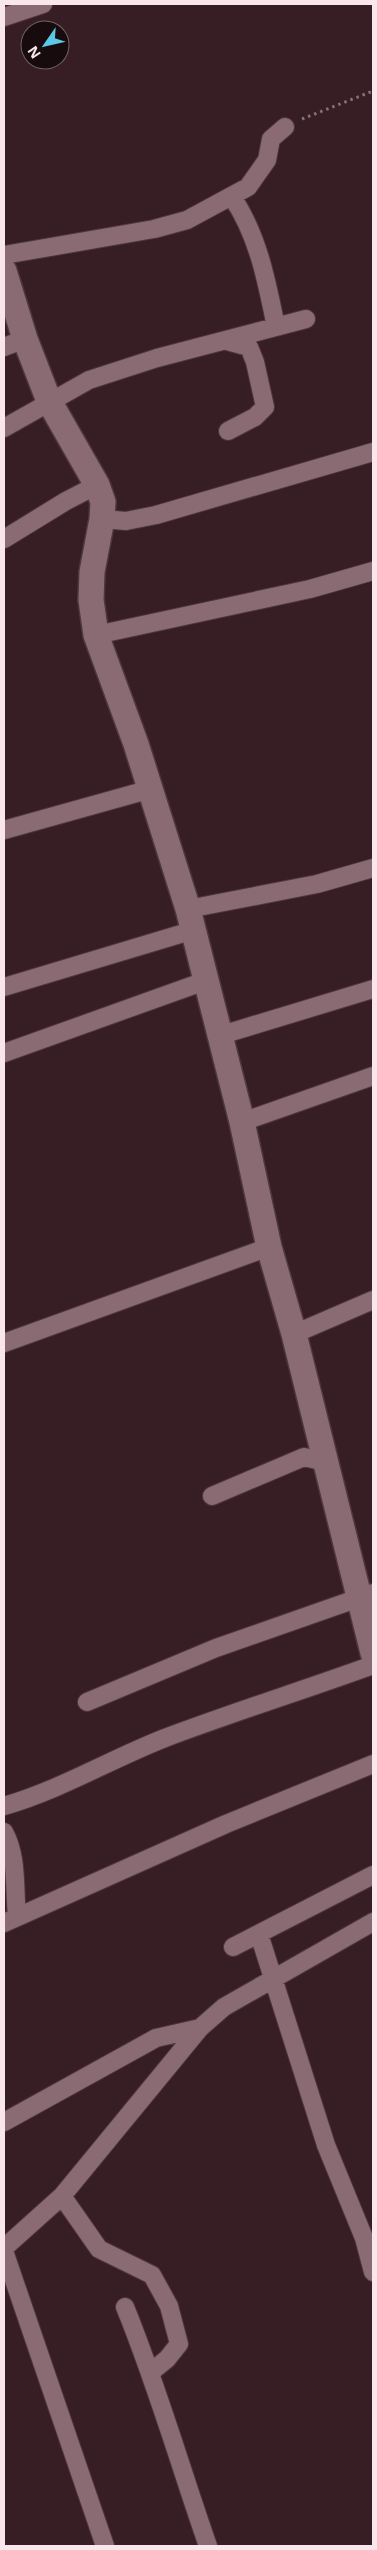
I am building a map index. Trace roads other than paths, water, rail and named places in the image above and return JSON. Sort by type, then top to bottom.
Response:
[{"type":"street","points":[[4,17],[43,4]]},
{"type":"street","points":[[4,255],[154,229],[187,220],[248,187],[267,160],[271,139],[284,127]]},
{"type":"street","points":[[232,197],[246,217],[266,278],[276,327]]},
{"type":"street","points":[[4,271],[14,343],[97,485],[103,502],[102,519],[92,572],[91,600],[96,634],[151,789],[191,920],[218,1036],[242,1122],[269,1247],[294,1334],[325,1462],[367,1595],[373,1653]]},
{"type":"street","points":[[4,428],[88,380],[157,358],[306,319]]},
{"type":"street","points":[[224,341],[249,347],[256,362],[265,407],[255,417],[228,431]]},
{"type":"street","points":[[102,519],[126,522],[156,515],[373,452]]},
{"type":"street","points":[[4,539],[66,501],[97,485]]},
{"type":"street","points":[[96,634],[310,589],[373,571]]},
{"type":"street","points":[[4,830],[151,789]]},
{"type":"street","points":[[4,987],[191,920],[373,868]]},
{"type":"street","points":[[4,1053],[205,981]]},
{"type":"street","points":[[218,1036],[373,988]]},
{"type":"street","points":[[242,1122],[373,1076]]},
{"type":"street","points":[[4,1343],[269,1247]]},
{"type":"street","points":[[294,1334],[373,1300]]},
{"type":"street","points":[[212,1496],[304,1457],[325,1462]]},
{"type":"street","points":[[87,1702],[216,1648],[367,1595]]},
{"type":"street","points":[[4,1806],[43,1793],[99,1766],[165,1738],[373,1665]]},
{"type":"street","points":[[10,1920],[226,1824],[373,1764]]},
{"type":"street","points":[[4,1832],[8,1840],[15,1873],[10,1920]]},
{"type":"street","points":[[233,1948],[373,1875]]},
{"type":"street","points":[[105,2546],[4,2250],[62,2196],[200,2028],[224,2007],[373,1922]]},
{"type":"street","points":[[259,1934],[326,2145],[364,2238],[373,2272]]},
{"type":"street","points":[[4,2122],[156,2038],[200,2028]]},
{"type":"street","points":[[62,2196],[98,2249],[152,2275],[169,2306],[179,2344],[166,2360],[151,2372]]},
{"type":"street","points":[[125,2307],[151,2372],[158,2401],[208,2546]]}]
